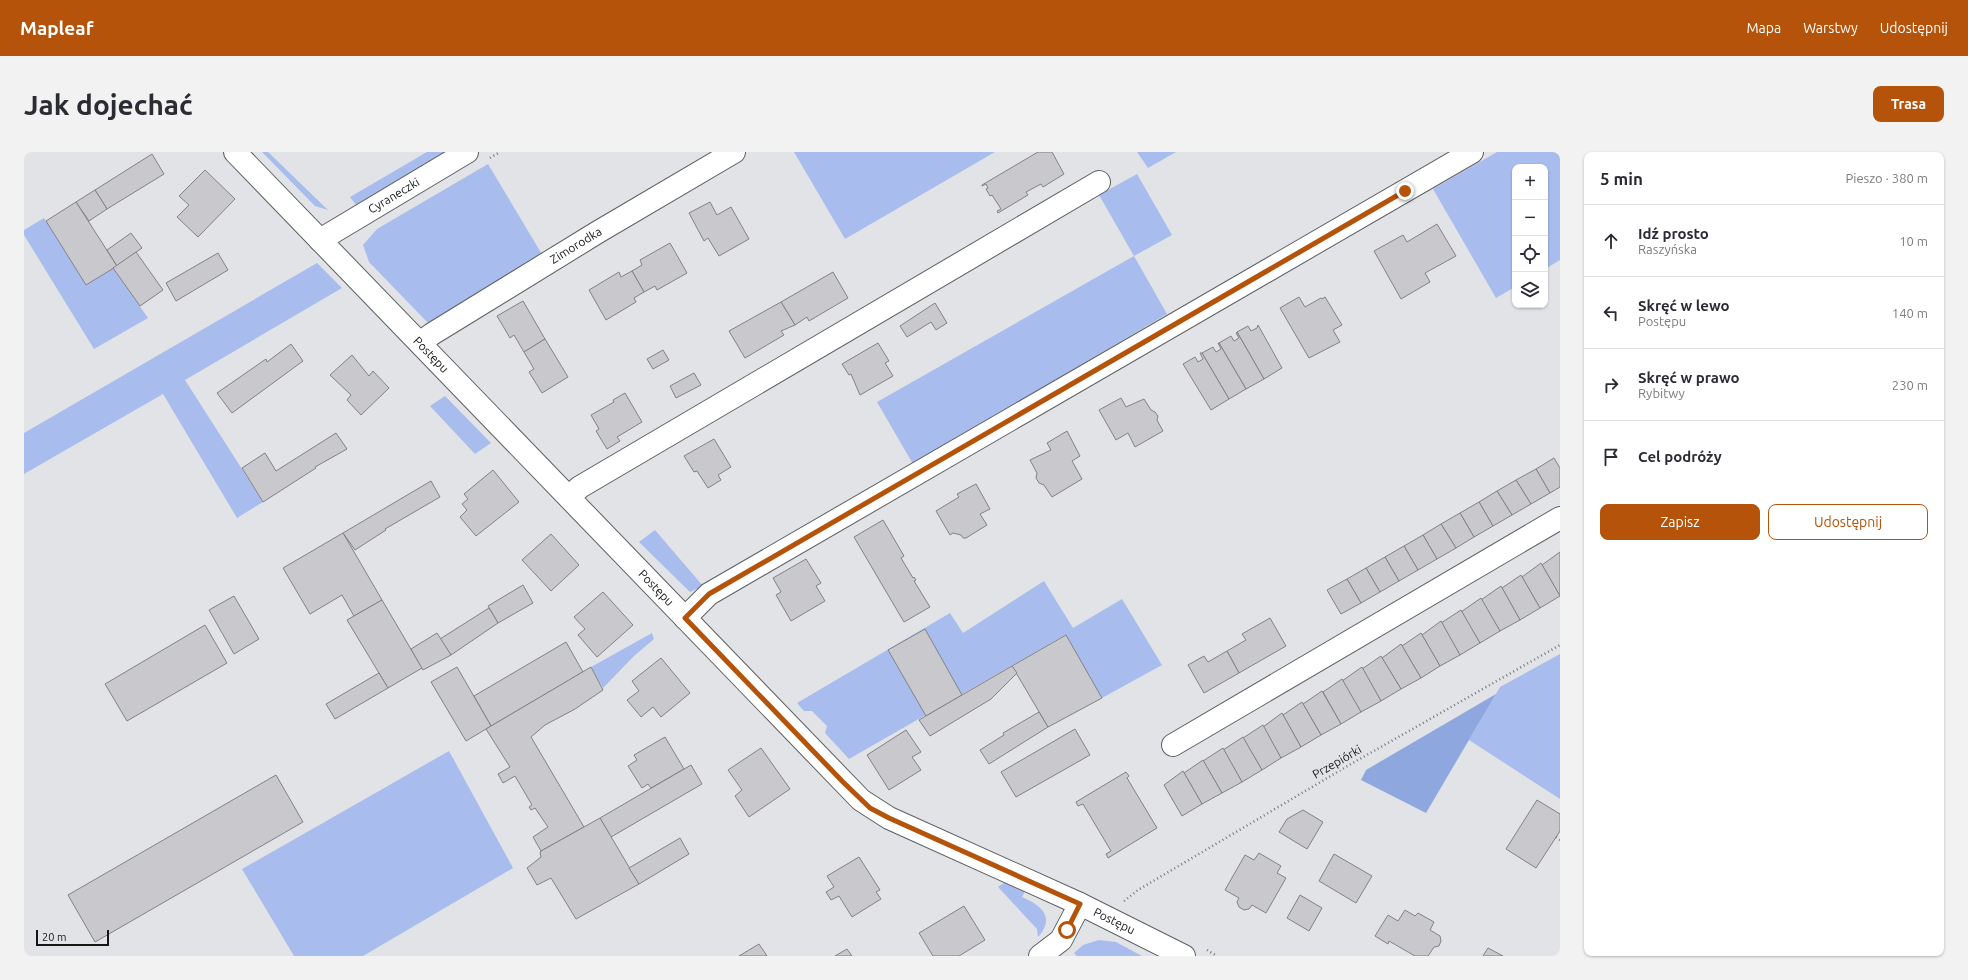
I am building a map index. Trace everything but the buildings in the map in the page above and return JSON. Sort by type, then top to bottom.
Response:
[{"type":"street","name":"Postępu","points":[[235,152],[870,808],[1080,904],[1184,956]]},
{"type":"street","name":"Cyraneczki","points":[[320,240],[466,152]]},
{"type":"street","name":"Zimorodka","points":[[420,343],[432,334],[598,232],[734,152]]},
{"type":"street","points":[[685,618],[709,594],[1472,152]]},
{"type":"street","points":[[569,497],[580,487],[1099,182]]},
{"type":"street","points":[[1173,745],[1560,518]]},
{"type":"street","points":[[1040,956],[1061,940],[1080,904]]},
{"type":"path","name":"Przepiórki","points":[[1126,899],[1138,890],[1344,768],[1560,645]]},
{"type":"path","points":[[1556,837],[1560,840]]},
{"type":"shaded area","points":[[262,152],[268,152],[328,210],[315,206]]},
{"type":"shaded area","points":[[427,152],[446,152],[356,205],[350,197]]},
{"type":"shaded area","points":[[794,152],[995,152],[845,239]]},
{"type":"shaded area","points":[[1137,152],[1176,152],[1148,168]]},
{"type":"shaded area","points":[[1497,152],[1560,152],[1560,260],[1548,267],[1548,164],[1512,164],[1512,289],[1496,298],[1433,189]]},
{"type":"shaded area","points":[[488,164],[543,256],[430,325],[369,262],[363,245],[377,229]]},
{"type":"shaded area","points":[[1137,174],[1172,235],[1134,256],[1099,195]]},
{"type":"shaded area","points":[[44,218],[86,285],[113,268],[148,318],[94,349],[24,235],[24,230]]},
{"type":"shaded area","points":[[1134,256],[1167,314],[913,464],[877,402]]},
{"type":"shaded area","points":[[317,263],[342,288],[185,380],[263,502],[237,518],[163,394],[24,474],[24,433]]},
{"type":"shaded area","points":[[445,396],[491,443],[475,454],[430,406]]},
{"type":"shaded area","points":[[655,530],[703,586],[690,592],[639,542]]},
{"type":"shaded area","points":[[1044,581],[1073,628],[1122,599],[1162,665],[1102,698],[1065,635],[849,759],[825,733],[827,726],[812,711],[804,711],[797,703],[950,613],[963,633]]},
{"type":"shaded area","points":[[652,633],[654,639],[634,656],[603,688],[591,667]]},
{"type":"shaded area","points":[[1560,654],[1560,799],[1469,740],[1500,687]]},
{"type":"shaded area","points":[[1496,694],[1426,813],[1361,780],[1366,770]]},
{"type":"shaded area","points":[[449,751],[513,868],[363,956],[294,956],[242,869]]},
{"type":"shaded area","points":[[1005,882],[1025,891],[1022,897],[1035,904],[1044,912],[1046,923],[1038,937],[1037,929],[998,887]]},
{"type":"shaded area","points":[[1099,940],[1116,942],[1142,956],[1077,956],[1074,953],[1083,945]]},
{"type":"route","points":[[1067,930],[1080,904],[870,808],[843,782],[685,618],[709,594],[1405,191]]}]
